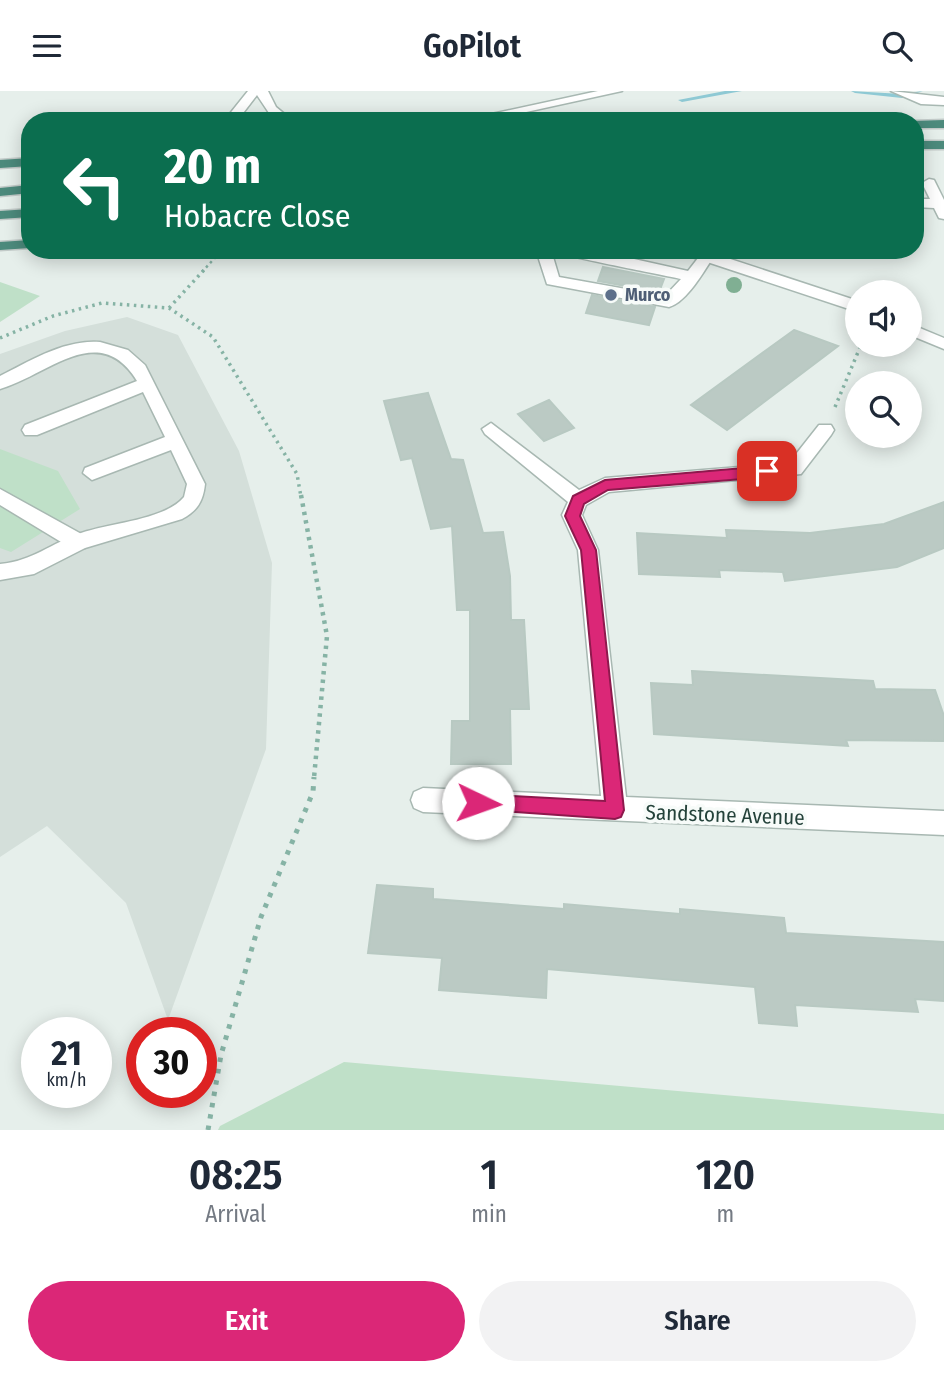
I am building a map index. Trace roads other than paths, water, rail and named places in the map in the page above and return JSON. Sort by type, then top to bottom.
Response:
[{"type":"highway","points":[[924,124],[944,124]]},
{"type":"highway","points":[[924,145],[944,145]]},
{"type":"highway","points":[[0,164],[21,163]]},
{"type":"highway","points":[[0,192],[21,190]]},
{"type":"highway","points":[[0,215],[21,214]]},
{"type":"highway","points":[[0,246],[21,245]]},
{"type":"street","points":[[237,112],[254,91]]},
{"type":"street","points":[[262,91],[273,112]]},
{"type":"street","points":[[897,91],[925,101],[944,101]]},
{"type":"street","points":[[510,112],[609,92]]},
{"type":"street","points":[[929,183],[941,209]]},
{"type":"street","points":[[546,259],[552,281],[669,302],[705,259]]},
{"type":"street","points":[[616,259],[692,277]]},
{"type":"street","points":[[716,259],[845,303]]},
{"type":"street","points":[[922,334],[944,344]]},
{"type":"street","points":[[0,383],[65,353],[93,347],[113,351],[131,360],[147,384],[196,484],[194,499],[185,508],[116,533],[78,542],[27,571],[0,572]]},
{"type":"street","points":[[31,431],[147,384]]},
{"type":"street","points":[[491,429],[579,500]]},
{"type":"street","points":[[615,810],[588,550],[572,516],[579,500],[605,485],[794,469],[825,430]]},
{"type":"street","points":[[92,473],[174,440]]},
{"type":"street","points":[[0,496],[78,542]]},
{"type":"street","name":"Sandstone Avenue","points":[[423,800],[944,823]]},
{"type":"waterway","points":[[682,100],[738,91]]},
{"type":"waterway","points":[[855,91],[902,96],[919,91]]},
{"type":"place","name":"Murco","points":[[611,295]]}]
